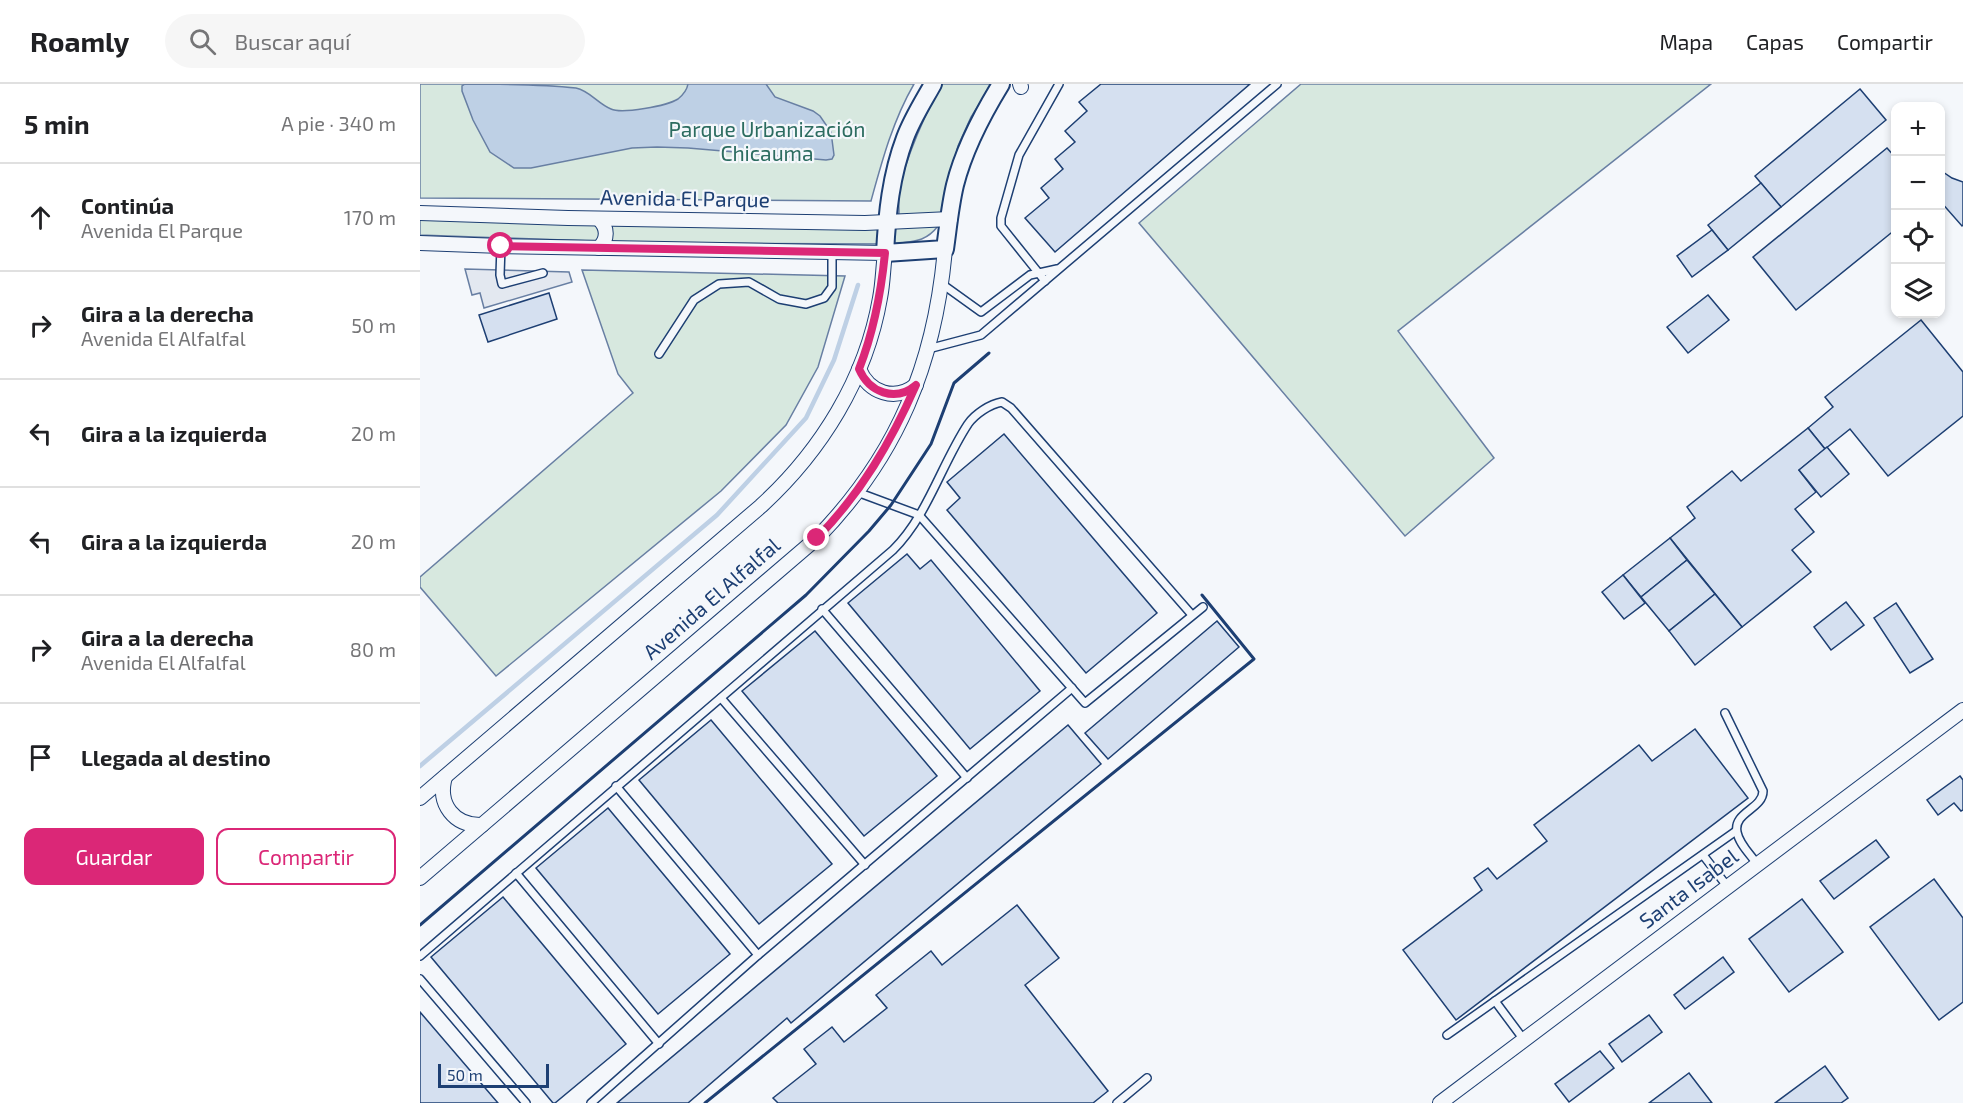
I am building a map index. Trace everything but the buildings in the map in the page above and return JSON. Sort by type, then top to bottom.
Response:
[{"type":"street","name":"Avenida El Alfalfal","points":[[420,798],[773,495],[818,442],[843,404],[859,369],[871,334],[880,299],[886,222],[894,174],[905,138],[933,84]]},
{"type":"street","name":"Avenida El Alfalfal","points":[[420,878],[817,538],[856,492],[891,438],[916,385],[928,349],[939,302],[952,200],[962,162],[1001,84]]},
{"type":"street","name":"Avenida El Parque","points":[[420,213],[599,219],[886,222],[950,219]]},
{"type":"street","points":[[599,219],[607,233],[606,239],[599,248]]},
{"type":"street","points":[[420,243],[885,253],[945,249]]},
{"type":"street","points":[[859,369],[866,382],[885,393],[899,394],[916,385]]},
{"type":"street","name":"Santa Isabel","points":[[1440,1103],[1963,710]]},
{"type":"street","points":[[445,777],[443,800],[451,814],[465,823],[482,825]]},
{"type":"lane","points":[[1044,281],[1001,226],[1001,218],[1019,155],[1059,84]]},
{"type":"lane","points":[[928,349],[981,335],[1277,84]]},
{"type":"lane","points":[[501,246],[502,284],[543,273]]},
{"type":"lane","points":[[659,354],[694,300],[719,284],[749,282],[779,299],[806,304],[824,298],[832,286],[832,252]]},
{"type":"lane","points":[[942,284],[981,312],[1030,275],[1059,268]]},
{"type":"lane","points":[[420,956],[893,550],[909,532],[969,422],[993,404],[1002,402],[1011,408],[1192,615]]},
{"type":"lane","points":[[856,492],[919,514],[1085,703],[1203,607]]},
{"type":"lane","points":[[822,609],[967,778]]},
{"type":"lane","points":[[591,1103],[758,955],[1072,688]]},
{"type":"lane","points":[[721,698],[865,865]]},
{"type":"lane","points":[[1447,1035],[1736,831],[1744,814],[1760,802],[1763,790],[1725,713]]},
{"type":"lane","points":[[616,786],[758,955]]},
{"type":"lane","points":[[1736,831],[1757,864]]},
{"type":"lane","points":[[1703,855],[1727,886]]},
{"type":"lane","points":[[516,873],[659,1044]]},
{"type":"lane","points":[[420,979],[526,1103]]},
{"type":"lane","points":[[1495,1001],[1524,1040]]},
{"type":"lane","points":[[1117,1103],[1147,1078]]},
{"type":"green space","name":"Parque Urbanización Chicauma","points":[[420,84],[914,84],[894,126],[871,201],[420,198]]},
{"type":"green space","points":[[942,84],[992,84],[971,117],[958,146],[938,226],[928,236],[918,240],[893,244],[649,243],[420,235],[420,219],[879,224],[899,213],[899,189],[907,163],[923,121]]},
{"type":"green space","points":[[1301,84],[1711,84],[1398,331],[1494,458],[1405,536],[1139,223]]},
{"type":"green space","points":[[582,270],[845,276],[818,367],[786,425],[721,491],[496,676],[420,587],[420,577],[633,393],[618,374]]},
{"type":"shaded area","points":[[465,269],[569,272],[572,282],[484,308],[480,293],[472,295]]},
{"type":"water","points":[[465,84],[576,88],[611,109],[625,111],[672,102],[683,94],[688,84],[766,84],[775,97],[813,111],[820,116],[831,132],[834,155],[832,159],[826,160],[688,148],[632,148],[531,168],[514,168],[490,152],[473,120],[462,91],[462,86]]},
{"type":"waterway","points":[[420,766],[717,515],[806,418],[834,360],[858,285]]},
{"type":"wall","points":[[420,925],[806,595],[869,531],[891,505],[931,444],[954,383],[989,353]]},
{"type":"wall","points":[[705,1103],[1254,659],[1202,595]]},
{"type":"route","points":[[501,246],[885,253],[880,299],[866,352],[859,369],[866,382],[885,393],[899,394],[916,385],[905,412],[872,470],[839,514],[817,538]]}]
